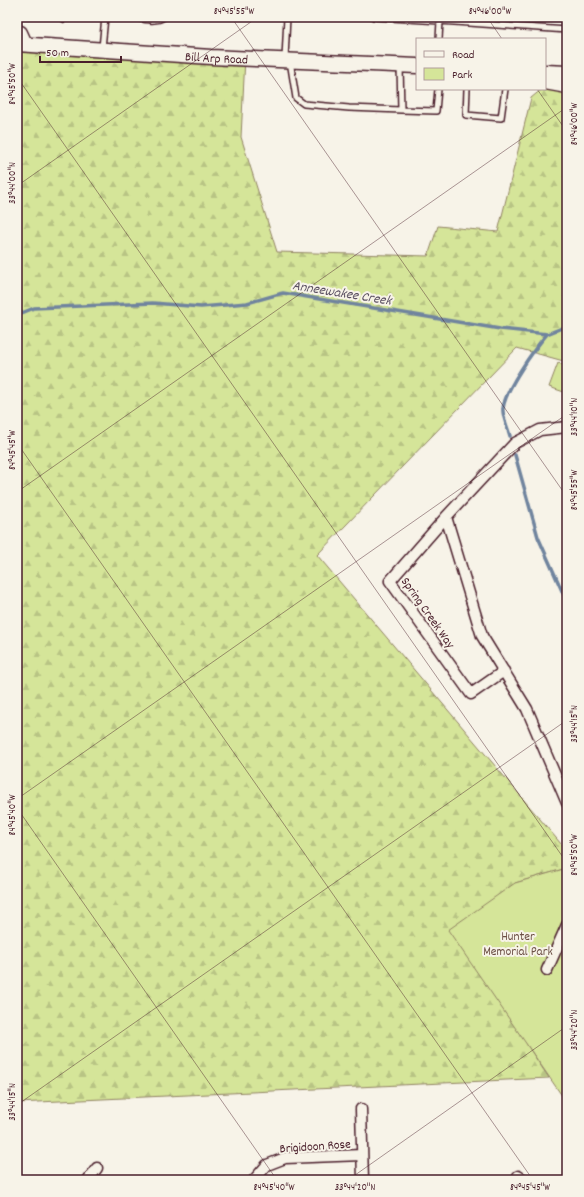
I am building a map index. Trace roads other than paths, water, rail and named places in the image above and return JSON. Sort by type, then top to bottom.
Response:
[{"type":"main road","name":"Bill Arp Road","points":[[20,40],[102,49],[416,66]]},
{"type":"main road","points":[[546,72],[567,73]]},
{"type":"main road","points":[[546,83],[567,86]]},
{"type":"street","name":"Spring Creek Way","points":[[504,671],[471,694],[390,581],[446,517],[515,443],[540,430],[567,427]]},
{"type":"street","points":[[446,517],[482,636],[527,709],[567,803]]},
{"type":"street","points":[[547,970],[567,925]]},
{"type":"street","name":"Brigidoon Rose","points":[[361,1109],[363,1180]]},
{"type":"street","name":"Brigidoon Rose","points":[[254,1180],[267,1165],[285,1158],[362,1155]]},
{"type":"street","points":[[88,1180],[97,1168]]},
{"type":"lane","points":[[102,49],[105,17]]},
{"type":"lane","points":[[133,17],[150,20],[161,19],[164,17]]},
{"type":"lane","points":[[287,17],[287,60],[296,98],[304,104],[349,108],[436,111],[438,90]]},
{"type":"lane","points":[[374,17],[567,30]]},
{"type":"lane","points":[[440,21],[441,38]]},
{"type":"lane","points":[[400,65],[401,110]]},
{"type":"lane","points":[[467,90],[466,115],[501,118],[505,90]]},
{"type":"waterway","name":"Anneewakee Creek","points":[[17,315],[34,308],[153,303],[201,307],[247,303],[283,293],[500,329],[547,334],[567,326]]},
{"type":"waterway","points":[[510,436],[503,415],[505,401],[514,381],[535,349],[547,334]]},
{"type":"waterway","points":[[515,455],[538,537],[567,602]]},
{"type":"park label","name":"Hunter Memorial Park","points":[[518,942]]}]
